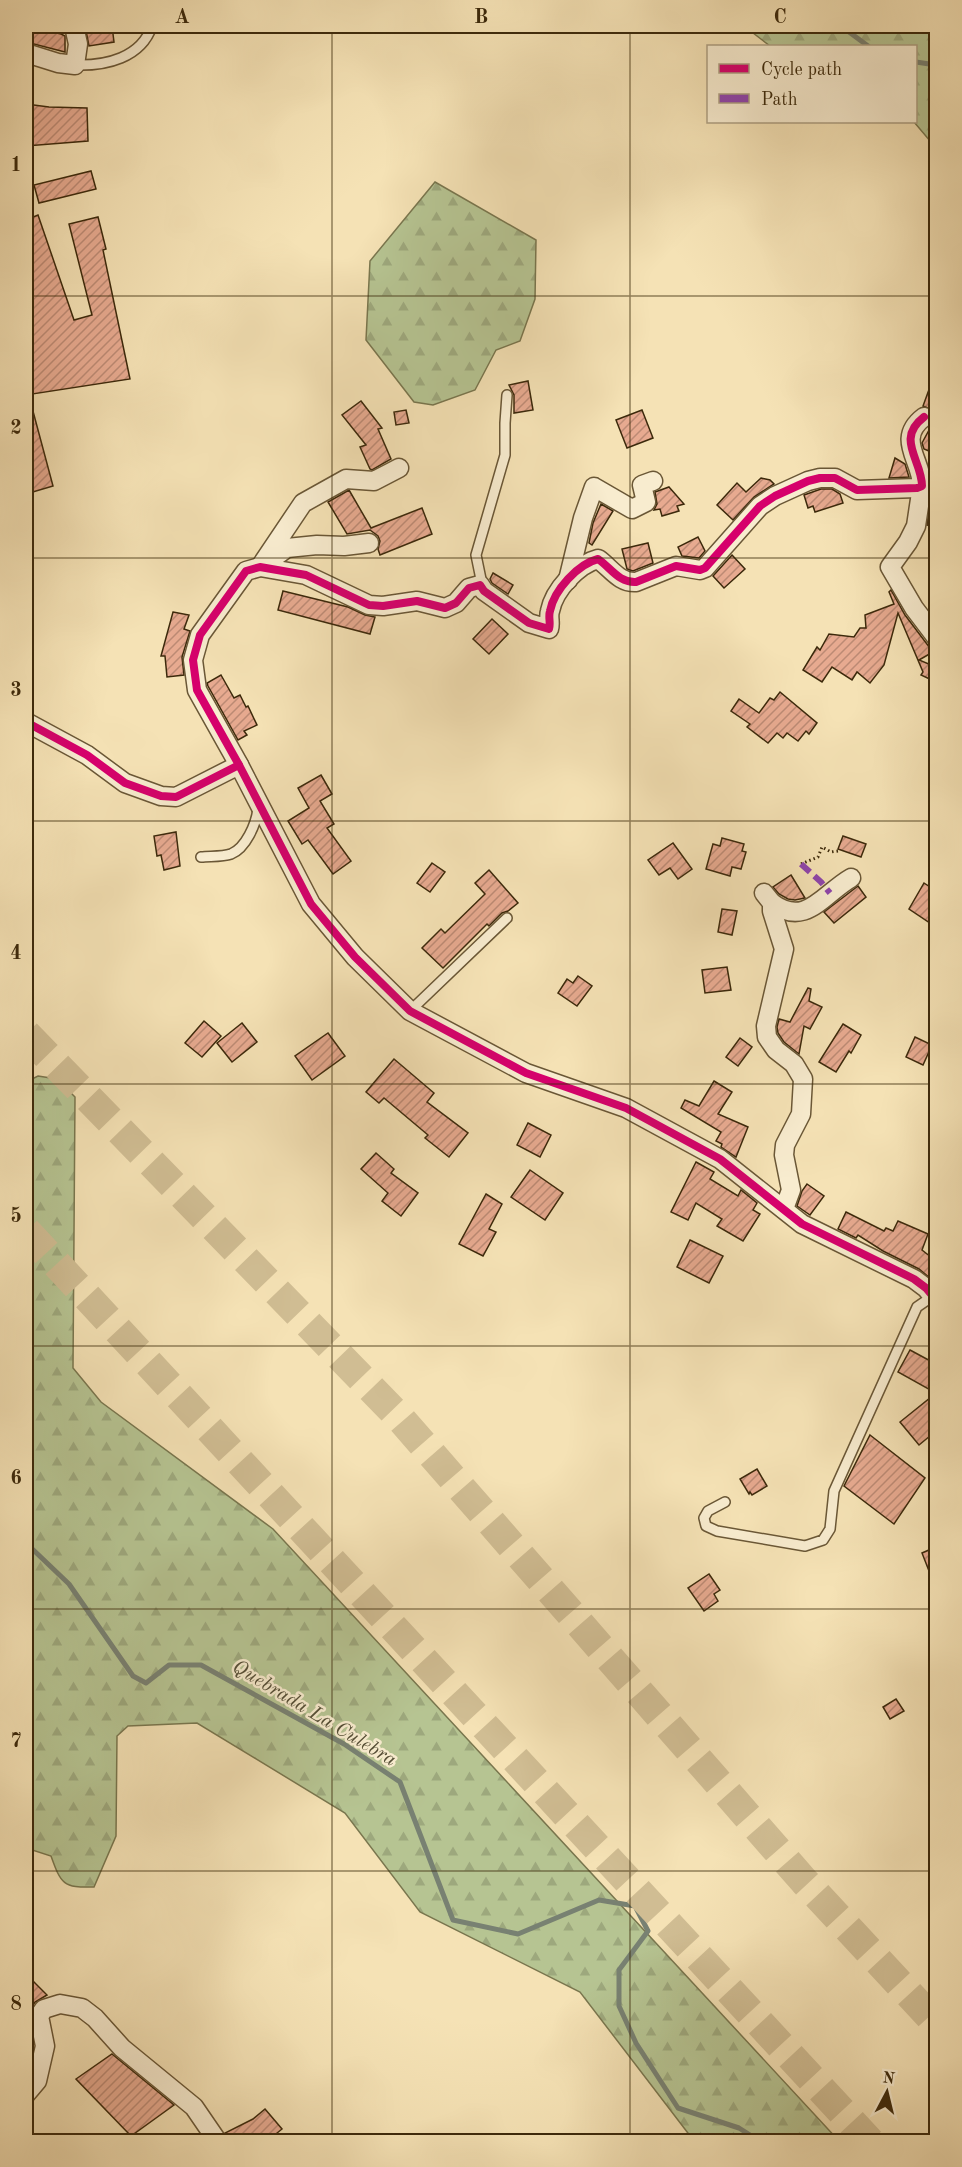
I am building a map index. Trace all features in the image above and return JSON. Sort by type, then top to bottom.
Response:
[{"type":"street","points":[[26,53],[58,63],[75,65],[78,44],[74,26]]},
{"type":"street","points":[[924,417],[916,423],[911,433],[911,451],[922,477],[916,526],[908,542],[890,567],[914,608],[936,637]]},
{"type":"street","points":[[260,567],[303,503],[346,479],[374,481],[399,468]]},
{"type":"street","points":[[922,486],[857,490],[835,478],[814,480],[775,496],[760,507],[705,568],[700,570],[676,566],[636,582],[629,582],[614,574],[598,559],[586,563],[557,595],[551,607],[549,630],[529,623],[484,591],[480,585],[474,586],[456,603],[445,608],[417,601],[369,605],[306,575],[260,567],[253,568],[241,576],[200,635],[193,660],[197,690],[239,765],[311,904],[355,957],[410,1011],[526,1073],[642,1115],[720,1159],[802,1224],[914,1279],[935,1298]]},
{"type":"street","points":[[567,582],[583,518],[594,487],[632,508],[646,502],[642,485],[653,481]]},
{"type":"street","points":[[260,567],[287,548],[317,544],[344,546],[369,543]]},
{"type":"street","points":[[26,722],[87,755],[125,783],[161,796],[176,796],[239,765]]},
{"type":"street","points":[[784,1209],[791,1190],[784,1155],[785,1145],[801,1114],[803,1079],[794,1064],[776,1050],[766,1033],[784,949],[768,898],[782,910],[799,912],[811,909],[851,878]]},
{"type":"street","points":[[26,2094],[37,2081],[45,2046],[39,2016],[44,2009],[60,2004],[82,2008],[95,2018],[122,2048],[194,2107],[218,2142]]},
{"type":"lane","points":[[75,65],[96,66],[125,56],[136,50],[147,39],[152,26]]},
{"type":"lane","points":[[484,591],[476,555],[505,456],[507,394]]},
{"type":"lane","points":[[201,856],[231,854],[241,847],[256,820],[259,803]]},
{"type":"lane","points":[[410,1011],[507,918]]},
{"type":"lane","points":[[725,1502],[708,1511],[704,1518],[706,1526],[717,1531],[805,1546],[823,1540],[830,1529],[834,1491],[917,1307],[935,1298]]},
{"type":"path","points":[[801,864],[818,857],[822,847],[831,852],[838,851]]},
{"type":"green space","points":[[744,26],[936,26],[936,148],[915,123],[917,123],[917,45],[769,45]]},
{"type":"green space","points":[[435,182],[536,240],[535,299],[520,341],[496,350],[475,390],[433,405],[414,402],[366,340],[370,261]]},
{"type":"green space","points":[[38,1076],[57,1079],[75,1097],[73,1368],[101,1402],[273,1529],[839,2141],[694,2141],[580,1992],[420,1912],[345,1813],[197,1723],[128,1726],[117,1736],[116,1836],[94,1887],[69,1885],[61,1878],[51,1856],[26,1848],[26,1082]]},
{"type":"building","points":[[28,26],[65,36],[65,52],[26,42]]},
{"type":"building","points":[[85,26],[112,26],[114,42],[89,46]]},
{"type":"building","points":[[26,104],[87,108],[88,141],[26,146]]},
{"type":"building","points":[[91,171],[96,189],[39,203],[34,185]]},
{"type":"building","points":[[38,215],[74,320],[92,315],[69,224],[98,217],[130,379],[26,395],[26,220]]},
{"type":"building","points":[[935,373],[936,454],[924,449],[922,443],[935,419],[932,410],[923,406]]},
{"type":"building","points":[[528,381],[533,410],[514,413],[514,395],[509,385]]},
{"type":"building","points":[[30,400],[53,486],[26,494],[26,401]]},
{"type":"building","points":[[361,401],[382,428],[378,429],[391,459],[372,470],[360,447],[366,445],[342,415]]},
{"type":"building","points":[[406,410],[409,423],[396,425],[394,412]]},
{"type":"building","points":[[642,410],[653,438],[627,448],[616,420]]},
{"type":"building","points":[[895,458],[905,464],[909,477],[889,478]]},
{"type":"building","points":[[761,478],[770,480],[774,484],[754,497],[733,520],[717,505],[737,483],[746,492]]},
{"type":"building","points":[[933,480],[936,482],[936,526],[927,525]]},
{"type":"building","points":[[669,487],[684,504],[677,506],[679,511],[662,516],[660,509],[654,510],[657,504],[655,492]]},
{"type":"building","points":[[821,489],[832,489],[840,494],[843,503],[815,512],[813,506],[808,508],[804,495]]},
{"type":"building","points":[[349,490],[371,528],[422,508],[432,534],[380,555],[378,536],[370,530],[347,534],[328,502]]},
{"type":"building","points":[[601,504],[613,511],[592,545],[589,543],[593,523]]},
{"type":"building","points":[[698,537],[705,551],[699,558],[682,556],[678,547]]},
{"type":"building","points":[[648,543],[653,563],[633,571],[627,569],[622,549]]},
{"type":"building","points":[[732,555],[745,569],[724,588],[713,576]]},
{"type":"building","points":[[493,573],[513,585],[508,594],[492,583],[490,579]]},
{"type":"building","points":[[891,590],[905,615],[933,652],[919,660],[936,667],[936,682],[921,675],[923,672],[898,613],[884,665],[870,683],[857,672],[852,680],[832,667],[822,682],[803,670],[817,647],[820,650],[829,634],[854,637],[860,628],[866,628],[865,615],[894,604],[889,592]]},
{"type":"building","points":[[283,591],[348,607],[375,617],[370,634],[278,610]]},
{"type":"building","points":[[173,612],[189,615],[184,629],[190,631],[182,657],[184,675],[167,677],[165,656],[161,656]]},
{"type":"building","points":[[492,619],[508,634],[489,654],[473,639]]},
{"type":"building","points":[[221,675],[234,698],[240,695],[246,707],[248,706],[257,725],[244,731],[247,735],[238,740],[207,683]]},
{"type":"building","points":[[780,692],[817,723],[809,734],[806,731],[798,741],[787,733],[783,738],[777,733],[768,743],[747,727],[750,724],[731,711],[739,699],[759,713],[770,698],[774,700]]},
{"type":"building","points":[[321,775],[332,794],[320,801],[334,824],[327,828],[351,861],[333,874],[308,840],[302,844],[288,821],[309,808],[298,788]]},
{"type":"building","points":[[176,832],[180,866],[164,870],[161,855],[157,856],[154,836]]},
{"type":"building","points":[[843,836],[866,844],[861,857],[838,849]]},
{"type":"building","points":[[722,838],[744,844],[742,851],[746,852],[741,869],[732,867],[730,876],[706,869],[713,844],[720,846]]},
{"type":"building","points":[[673,843],[692,869],[678,879],[670,868],[659,875],[648,860]]},
{"type":"building","points":[[432,863],[445,872],[430,892],[417,883]]},
{"type":"building","points":[[489,870],[518,903],[502,913],[489,926],[487,924],[443,968],[422,948],[441,929],[445,933],[485,894],[475,883]]},
{"type":"building","points":[[791,875],[805,898],[788,899],[773,887]]},
{"type":"building","points":[[924,883],[936,891],[936,927],[909,909]]},
{"type":"building","points":[[858,886],[866,897],[834,923],[824,912]]},
{"type":"building","points":[[722,909],[737,911],[732,935],[718,932]]},
{"type":"building","points":[[727,967],[731,990],[705,993],[702,970]]},
{"type":"building","points":[[578,976],[592,986],[577,1006],[558,993],[567,979],[573,983]]},
{"type":"building","points":[[808,988],[811,989],[809,1001],[822,1007],[810,1029],[804,1026],[799,1054],[784,1042],[777,1027],[779,1019],[790,1022]]},
{"type":"building","points":[[204,1021],[221,1036],[202,1057],[185,1043]]},
{"type":"building","points":[[242,1023],[257,1042],[232,1062],[217,1043]]},
{"type":"building","points":[[843,1024],[861,1035],[836,1072],[819,1062]]},
{"type":"building","points":[[328,1033],[345,1056],[312,1080],[295,1056]]},
{"type":"building","points":[[915,1037],[932,1045],[923,1065],[906,1057]]},
{"type":"building","points":[[740,1038],[752,1047],[738,1066],[726,1057]]},
{"type":"building","points":[[394,1059],[434,1093],[427,1102],[468,1133],[449,1157],[425,1138],[428,1135],[384,1098],[379,1103],[366,1092]]},
{"type":"building","points":[[714,1081],[732,1092],[718,1114],[748,1127],[736,1157],[716,1141],[721,1132],[681,1108],[685,1100],[699,1106]]},
{"type":"building","points":[[528,1123],[551,1135],[540,1157],[517,1145]]},
{"type":"building","points":[[376,1153],[394,1169],[391,1173],[418,1193],[401,1216],[382,1201],[388,1193],[361,1169]]},
{"type":"building","points":[[696,1162],[714,1172],[710,1179],[738,1196],[741,1190],[757,1203],[753,1210],[760,1214],[743,1241],[717,1226],[722,1219],[696,1203],[688,1220],[671,1212]]},
{"type":"building","points":[[530,1170],[563,1193],[545,1220],[511,1197]]},
{"type":"building","points":[[807,1184],[824,1196],[810,1215],[797,1206]]},
{"type":"building","points":[[486,1194],[502,1204],[489,1229],[496,1232],[483,1256],[459,1244]]},
{"type":"building","points":[[846,1212],[884,1231],[886,1228],[893,1231],[898,1221],[928,1234],[922,1250],[936,1261],[936,1283],[919,1269],[883,1251],[858,1235],[856,1238],[838,1229]]},
{"type":"building","points":[[690,1240],[723,1256],[709,1283],[677,1267]]},
{"type":"building","points":[[910,1350],[936,1364],[936,1393],[898,1372]]},
{"type":"building","points":[[936,1393],[936,1431],[919,1445],[900,1422]]},
{"type":"building","points":[[870,1435],[925,1478],[894,1524],[844,1486]]},
{"type":"building","points":[[757,1469],[767,1486],[752,1495],[740,1479]]},
{"type":"building","points":[[936,1547],[936,1589],[922,1553]]},
{"type":"building","points":[[709,1574],[720,1590],[714,1594],[718,1601],[704,1611],[688,1588]]},
{"type":"building","points":[[896,1699],[904,1711],[890,1719],[883,1707]]},
{"type":"building","points":[[26,1974],[47,1995],[35,2002],[26,2016]]},
{"type":"building","points":[[112,2054],[174,2105],[131,2136],[76,2079]]},
{"type":"building","points":[[265,2109],[282,2129],[266,2142],[229,2142],[225,2133],[253,2119]]},
{"type":"waterway","points":[[841,26],[867,45]]},
{"type":"waterway","points":[[917,62],[936,65]]},
{"type":"waterway","name":"Quebrada La Culebra","points":[[26,1543],[69,1584],[133,1676],[146,1683],[169,1665],[201,1665],[344,1744],[400,1782],[453,1920],[518,1934],[599,1900],[635,1906],[648,1931],[619,1970],[619,2006],[636,2043],[678,2108],[739,2128],[761,2142]]},
{"type":"tunnel","points":[[26,1034],[400,1418],[804,1881],[936,2023]]},
{"type":"tunnel","points":[[26,1231],[870,2142]]},
{"type":"marked path","points":[[801,864],[830,893]]},
{"type":"cycle path","points":[[239,765],[197,690],[193,660],[200,635],[246,571],[260,567],[306,575],[369,605],[383,606],[417,601],[445,608],[456,603],[469,588],[480,585],[484,591],[529,623],[549,629],[549,613],[556,595],[575,572],[590,562],[598,559],[620,578],[630,582],[636,582],[676,566],[700,570],[705,568],[760,506],[775,496],[808,481],[835,478],[857,490],[922,486],[912,450],[911,433],[924,417]]},
{"type":"cycle path","points":[[26,722],[87,755],[125,783],[161,796],[176,797],[239,765],[311,904],[355,957],[410,1011],[526,1073],[626,1108],[720,1159],[802,1224],[914,1279],[936,1300]]}]
